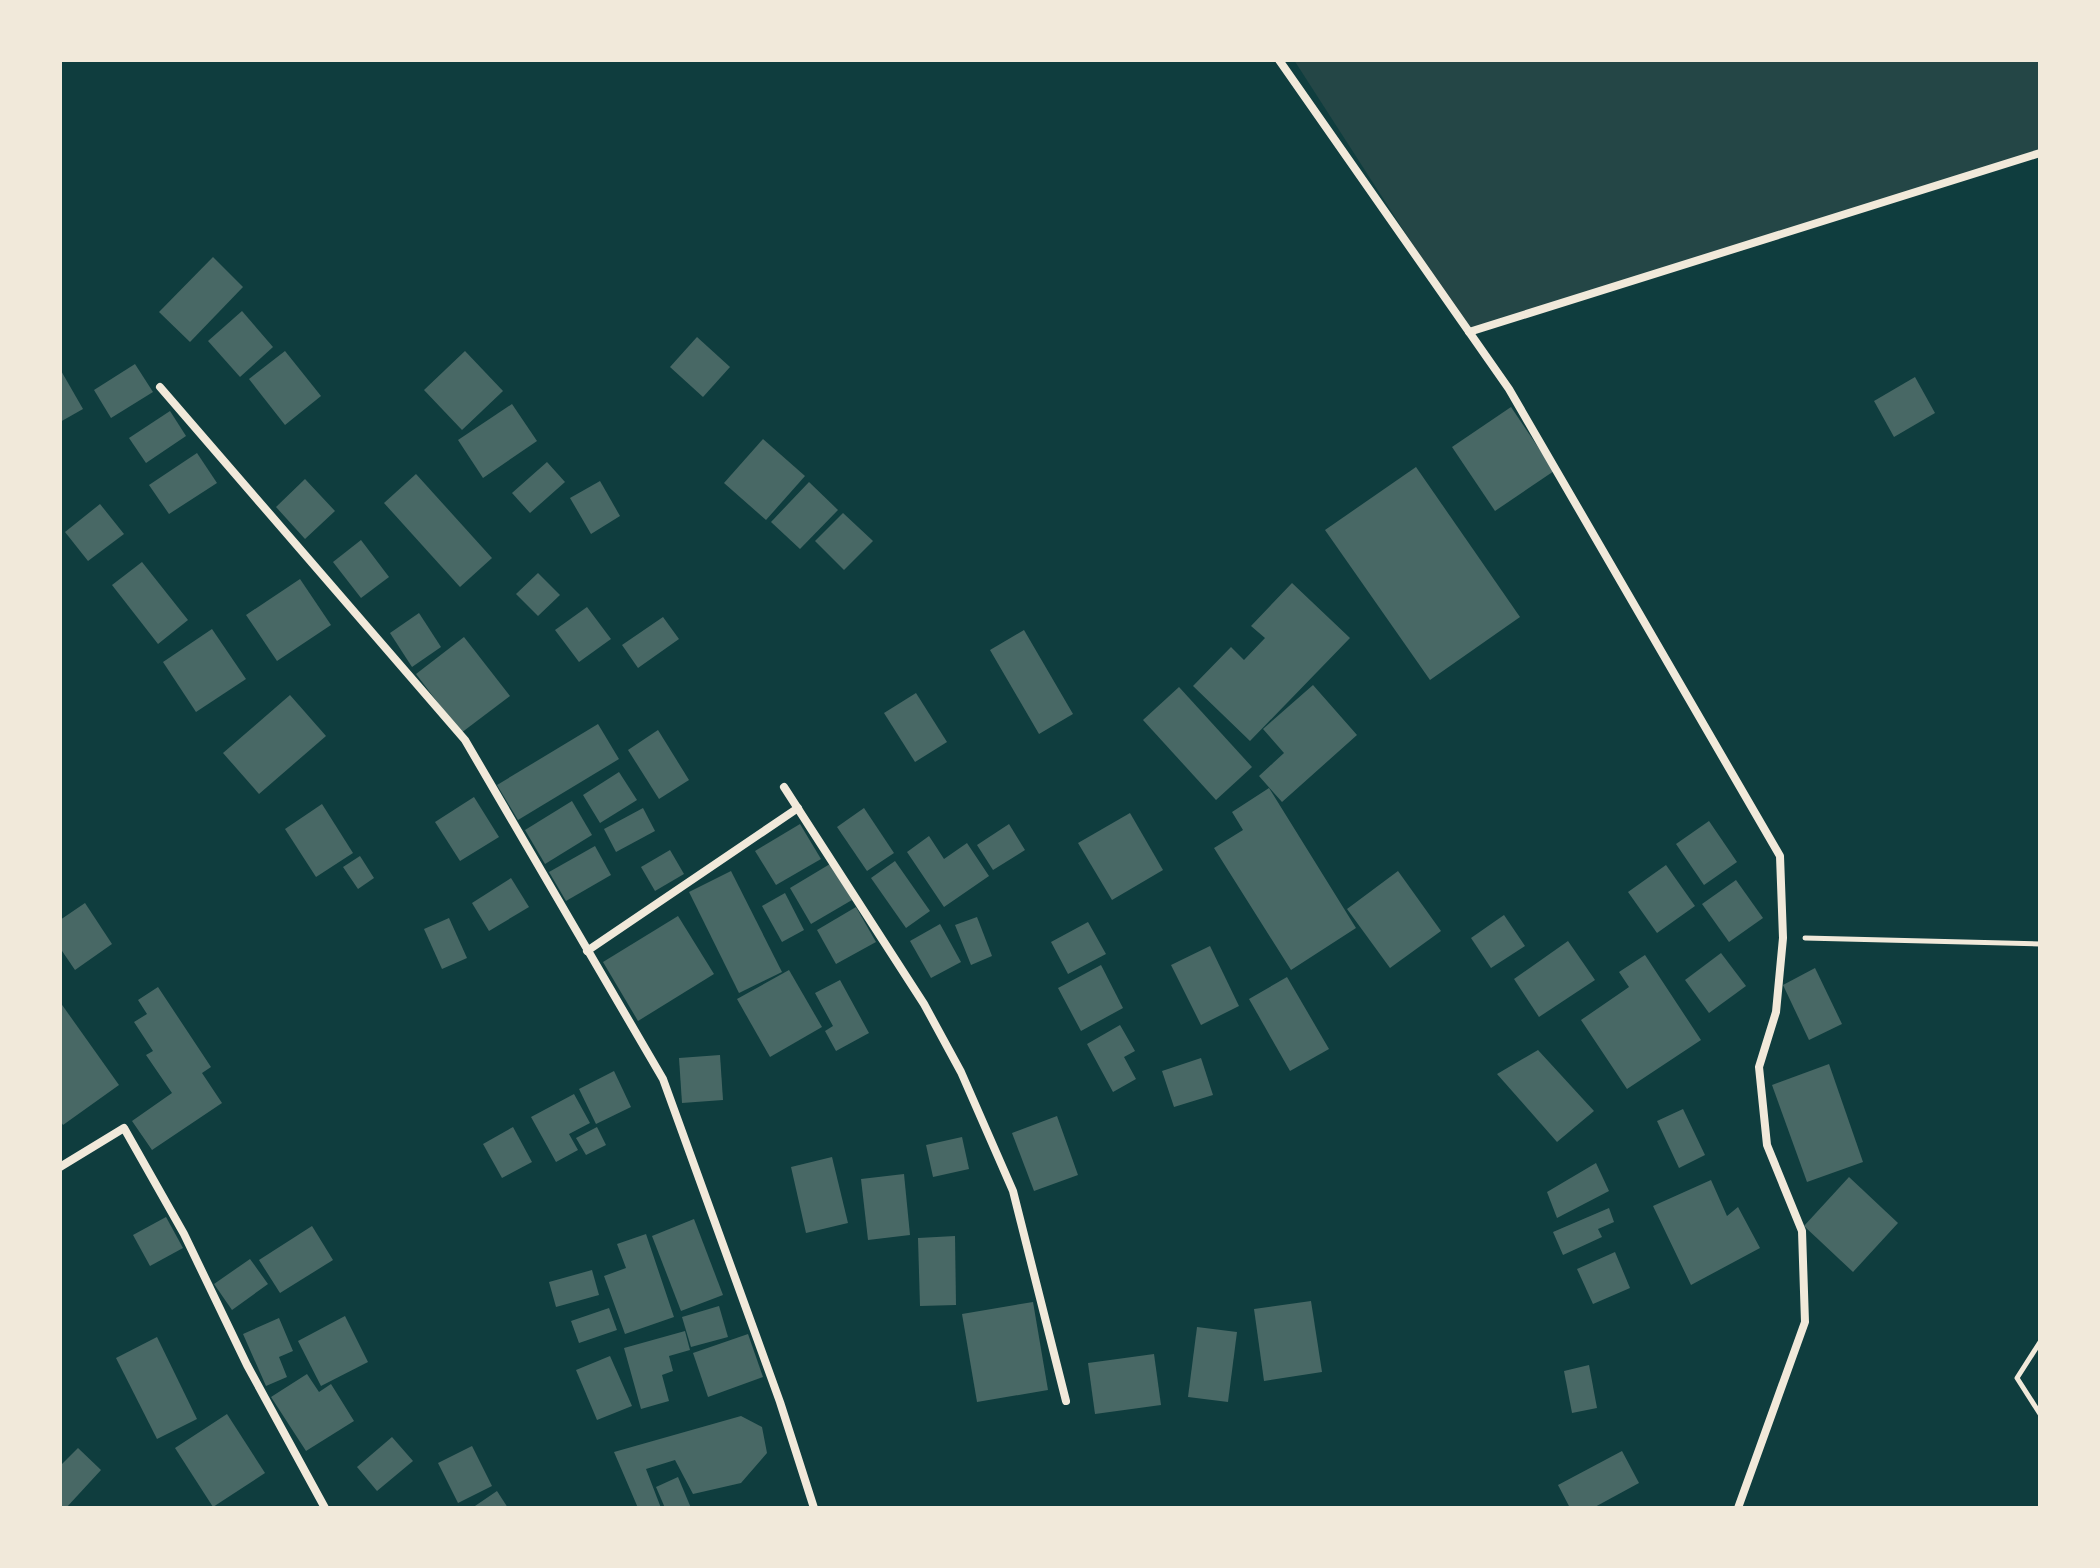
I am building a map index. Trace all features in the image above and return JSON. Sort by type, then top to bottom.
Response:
[{"type":"street","points":[[1279,60],[1509,389],[1780,856],[1783,938],[1776,1012],[1759,1067],[1767,1145],[1802,1231],[1805,1322],[1738,1508]]},
{"type":"street","points":[[1469,332],[2040,153]]},
{"type":"street","points":[[160,387],[465,740],[663,1079],[775,1387],[814,1508]]},
{"type":"street","points":[[784,787],[924,1004],[961,1072],[1013,1191],[1066,1401]]},
{"type":"street","points":[[587,951],[798,808]]},
{"type":"street","points":[[60,1167],[124,1128],[184,1234],[247,1365],[325,1508]]},
{"type":"path","points":[[1783,938],[2040,944]]},
{"type":"path","points":[[2040,1342],[2017,1378],[2040,1414]]},
{"type":"shaded area","points":[[1294,60],[2040,60],[2040,153],[1469,332]]},
{"type":"building","points":[[213,257],[243,287],[190,342],[159,312]]},
{"type":"building","points":[[242,311],[273,347],[240,377],[208,341]]},
{"type":"building","points":[[697,337],[730,367],[703,397],[670,367]]},
{"type":"building","points":[[285,351],[321,396],[285,425],[249,379]]},
{"type":"building","points":[[465,351],[503,391],[462,430],[424,390]]},
{"type":"building","points":[[135,364],[153,392],[111,418],[94,390]]},
{"type":"building","points":[[60,369],[83,409],[60,422]]},
{"type":"building","points":[[1915,377],[1935,413],[1894,437],[1874,401]]},
{"type":"building","points":[[512,404],[537,441],[483,478],[458,440]]},
{"type":"building","points":[[1511,407],[1554,471],[1495,511],[1452,447]]},
{"type":"building","points":[[170,411],[186,436],[146,463],[129,438]]},
{"type":"building","points":[[763,439],[805,476],[766,520],[724,483]]},
{"type":"building","points":[[197,453],[217,483],[169,514],[149,485]]},
{"type":"building","points":[[547,462],[565,482],[530,513],[512,493]]},
{"type":"building","points":[[1416,467],[1520,617],[1430,680],[1325,530]]},
{"type":"building","points":[[416,474],[492,558],[460,587],[384,503]]},
{"type":"building","points":[[305,479],[335,511],[305,539],[276,507]]},
{"type":"building","points":[[600,481],[620,516],[591,534],[570,498]]},
{"type":"building","points":[[809,482],[838,510],[800,549],[771,522]]},
{"type":"building","points":[[100,504],[124,534],[88,561],[65,532]]},
{"type":"building","points":[[843,513],[873,541],[844,570],[815,541]]},
{"type":"building","points":[[361,540],[389,577],[361,598],[333,562]]},
{"type":"building","points":[[142,562],[188,620],[158,644],[112,585]]},
{"type":"building","points":[[538,573],[560,595],[538,616],[516,594]]},
{"type":"building","points":[[300,579],[331,625],[277,661],[246,615]]},
{"type":"building","points":[[1292,583],[1350,638],[1250,741],[1193,686],[1231,647],[1244,660],[1265,638],[1251,626]]},
{"type":"building","points":[[587,607],[611,639],[579,662],[555,630]]},
{"type":"building","points":[[419,613],[441,647],[412,667],[390,633]]},
{"type":"building","points":[[663,617],[679,639],[638,668],[622,645]]},
{"type":"building","points":[[212,629],[246,679],[196,712],[163,662]]},
{"type":"building","points":[[1024,630],[1073,714],[1039,734],[990,650]]},
{"type":"building","points":[[464,637],[510,696],[461,733],[416,674]]},
{"type":"building","points":[[1313,685],[1357,735],[1282,802],[1259,776],[1284,753],[1263,729]]},
{"type":"building","points":[[1179,687],[1252,767],[1216,800],[1143,720]]},
{"type":"building","points":[[916,693],[947,742],[915,762],[884,713]]},
{"type":"building","points":[[290,695],[326,736],[259,794],[223,753]]},
{"type":"building","points":[[598,724],[619,759],[518,820],[497,785]]},
{"type":"building","points":[[658,730],[689,780],[659,799],[628,750]]},
{"type":"building","points":[[619,772],[637,800],[600,823],[583,795]]},
{"type":"building","points":[[1269,788],[1356,928],[1291,970],[1214,848],[1243,830],[1232,812]]},
{"type":"building","points":[[474,797],[499,837],[460,861],[435,822]]},
{"type":"building","points":[[572,801],[592,835],[545,864],[525,830]]},
{"type":"building","points":[[322,804],[353,853],[316,877],[285,829]]},
{"type":"building","points":[[643,808],[655,831],[616,852],[604,829]]},
{"type":"building","points":[[864,808],[894,853],[867,871],[837,827]]},
{"type":"building","points":[[1130,813],[1163,870],[1112,900],[1078,843]]},
{"type":"building","points":[[1709,821],[1737,862],[1704,885],[1676,844]]},
{"type":"building","points":[[800,824],[821,859],[776,885],[755,851]]},
{"type":"building","points":[[1009,824],[1025,850],[993,870],[977,845]]},
{"type":"building","points":[[929,836],[944,859],[967,843],[989,876],[944,907],[907,852]]},
{"type":"building","points":[[595,846],[611,875],[566,901],[549,872]]},
{"type":"building","points":[[670,850],[684,874],[655,891],[641,867]]},
{"type":"building","points":[[360,856],[374,878],[358,889],[343,867]]},
{"type":"building","points":[[895,861],[930,911],[906,928],[871,878]]},
{"type":"building","points":[[830,864],[852,900],[811,924],[790,888]]},
{"type":"building","points":[[1666,865],[1695,906],[1657,933],[1628,892]]},
{"type":"building","points":[[731,871],[782,972],[739,993],[689,892]]},
{"type":"building","points":[[1398,871],[1441,931],[1390,968],[1347,909]]},
{"type":"building","points":[[511,878],[529,907],[489,931],[472,903]]},
{"type":"building","points":[[1736,880],[1763,918],[1729,942],[1702,904]]},
{"type":"building","points":[[785,893],[804,930],[782,942],[762,906]]},
{"type":"building","points":[[85,903],[112,944],[75,970],[60,948],[60,920]]},
{"type":"building","points":[[856,907],[876,942],[836,964],[817,930]]},
{"type":"building","points":[[1504,915],[1525,946],[1491,968],[1471,938]]},
{"type":"building","points":[[678,916],[714,974],[638,1021],[603,962]]},
{"type":"building","points":[[977,917],[992,956],[971,965],[955,925]]},
{"type":"building","points":[[449,918],[467,958],[442,969],[424,929]]},
{"type":"building","points":[[1088,922],[1106,954],[1068,974],[1051,942]]},
{"type":"building","points":[[940,924],[961,962],[931,978],[910,941]]},
{"type":"building","points":[[1568,941],[1595,980],[1539,1017],[1514,979]]},
{"type":"building","points":[[1210,946],[1239,1006],[1201,1025],[1171,965]]},
{"type":"building","points":[[1721,953],[1746,986],[1709,1013],[1685,980]]},
{"type":"building","points":[[1645,955],[1701,1040],[1627,1089],[1581,1020],[1629,987],[1619,972]]},
{"type":"building","points":[[1101,965],[1123,1008],[1081,1031],[1058,988]]},
{"type":"building","points":[[1815,968],[1842,1024],[1809,1040],[1783,985]]},
{"type":"building","points":[[789,970],[822,1027],[770,1057],[737,999]]},
{"type":"building","points":[[1287,977],[1329,1049],[1290,1071],[1249,999]]},
{"type":"building","points":[[840,980],[869,1033],[836,1051],[825,1031],[833,1026],[815,993]]},
{"type":"building","points":[[158,987],[211,1067],[202,1073],[222,1103],[152,1150],[132,1121],[172,1093],[146,1055],[153,1051],[134,1022],[147,1014],[138,1000]]},
{"type":"building","points":[[60,1002],[119,1085],[63,1125],[60,1120]]},
{"type":"building","points":[[1120,1025],[1135,1051],[1124,1057],[1136,1079],[1113,1092],[1087,1044]]},
{"type":"building","points":[[1538,1050],[1594,1111],[1557,1142],[1497,1074]]},
{"type":"building","points":[[720,1055],[723,1100],[682,1103],[679,1058]]},
{"type":"building","points":[[1201,1058],[1213,1095],[1174,1107],[1162,1071]]},
{"type":"building","points":[[1829,1064],[1863,1162],[1807,1182],[1772,1085]]},
{"type":"building","points":[[614,1071],[631,1107],[596,1124],[579,1089]]},
{"type":"building","points":[[574,1094],[590,1123],[569,1134],[578,1150],[556,1162],[531,1117]]},
{"type":"building","points":[[1683,1109],[1705,1155],[1679,1168],[1657,1121]]},
{"type":"building","points":[[1057,1116],[1078,1175],[1034,1191],[1012,1133]]},
{"type":"building","points":[[513,1127],[532,1162],[502,1178],[483,1144]]},
{"type":"building","points":[[597,1127],[606,1145],[586,1155],[576,1138]]},
{"type":"building","points":[[962,1137],[969,1169],[933,1177],[926,1145]]},
{"type":"building","points":[[832,1157],[848,1223],[806,1233],[791,1167]]},
{"type":"building","points":[[1596,1163],[1609,1191],[1557,1218],[1547,1192]]},
{"type":"building","points":[[904,1174],[910,1235],[868,1240],[861,1179]]},
{"type":"building","points":[[1849,1177],[1898,1223],[1853,1272],[1804,1226]]},
{"type":"building","points":[[1711,1180],[1727,1216],[1738,1207],[1760,1248],[1691,1285],[1653,1206]]},
{"type":"building","points":[[1609,1208],[1614,1222],[1598,1229],[1602,1237],[1563,1255],[1553,1232]]},
{"type":"building","points":[[166,1217],[183,1248],[150,1266],[133,1235]]},
{"type":"building","points":[[694,1219],[723,1295],[681,1311],[652,1236]]},
{"type":"building","points":[[312,1226],[333,1260],[280,1293],[259,1260]]},
{"type":"building","points":[[646,1234],[674,1317],[625,1334],[604,1276],[626,1268],[617,1244]]},
{"type":"building","points":[[955,1236],[956,1305],[920,1306],[918,1238]]},
{"type":"building","points":[[1615,1252],[1630,1288],[1593,1304],[1577,1269]]},
{"type":"building","points":[[250,1259],[268,1284],[232,1310],[214,1284]]},
{"type":"building","points":[[592,1270],[599,1295],[556,1307],[549,1282]]},
{"type":"building","points":[[1311,1301],[1322,1372],[1264,1381],[1254,1309]]},
{"type":"building","points":[[1033,1302],[1048,1390],[977,1402],[962,1314]]},
{"type":"building","points":[[719,1306],[728,1337],[691,1347],[682,1317]]},
{"type":"building","points":[[609,1308],[617,1330],[579,1343],[571,1321]]},
{"type":"building","points":[[345,1316],[368,1362],[321,1386],[298,1341]]},
{"type":"building","points":[[279,1318],[293,1351],[279,1357],[287,1377],[266,1386],[243,1334]]},
{"type":"building","points":[[1197,1327],[1237,1332],[1228,1402],[1188,1397]]},
{"type":"building","points":[[685,1331],[690,1350],[669,1356],[673,1371],[662,1375],[669,1401],[641,1409],[624,1348]]},
{"type":"building","points":[[748,1334],[763,1377],[708,1397],[693,1353]]},
{"type":"building","points":[[157,1337],[197,1419],[157,1439],[116,1358]]},
{"type":"building","points":[[1154,1354],[1161,1405],[1095,1414],[1088,1363]]},
{"type":"building","points":[[610,1356],[632,1406],[597,1420],[576,1370]]},
{"type":"building","points":[[1589,1365],[1597,1408],[1572,1413],[1564,1371]]},
{"type":"building","points":[[307,1374],[319,1392],[331,1384],[354,1421],[306,1451],[271,1397]]},
{"type":"building","points":[[227,1414],[265,1473],[213,1507],[175,1448]]},
{"type":"building","points":[[741,1416],[762,1427],[767,1453],[741,1483],[693,1494],[675,1460],[646,1469],[661,1508],[638,1508],[614,1452]]},
{"type":"building","points":[[392,1437],[413,1461],[377,1491],[357,1467]]},
{"type":"building","points":[[472,1446],[492,1486],[458,1503],[438,1463]]},
{"type":"building","points":[[78,1448],[101,1470],[66,1508],[60,1508],[60,1466]]},
{"type":"building","points":[[1622,1451],[1639,1483],[1593,1508],[1570,1508],[1558,1485]]},
{"type":"building","points":[[678,1477],[691,1508],[665,1508],[656,1487]]},
{"type":"building","points":[[497,1491],[508,1508],[472,1508]]}]
